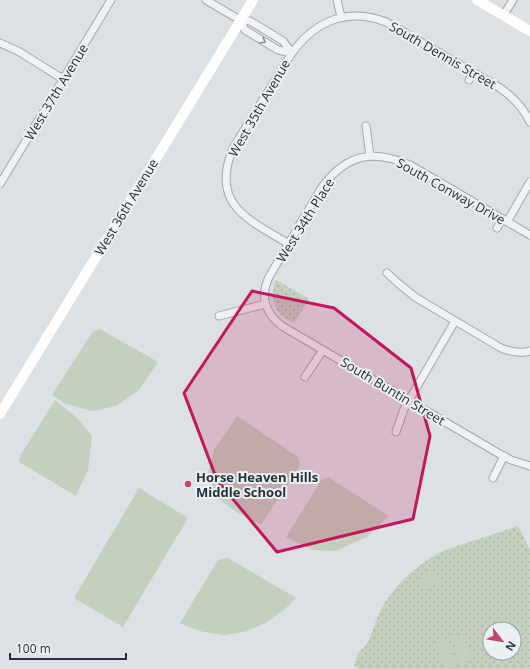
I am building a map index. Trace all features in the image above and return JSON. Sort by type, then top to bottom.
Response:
[{"type":"street","name":"West 37th Avenue","points":[[0,184],[111,0]]},
{"type":"street","points":[[206,0],[240,20],[245,30],[278,50],[292,53]]},
{"type":"street","name":"West 36th Avenue","points":[[0,414],[252,0]]},
{"type":"street","points":[[337,0],[341,17]]},
{"type":"street","points":[[477,0],[530,31]]},
{"type":"street","points":[[503,16],[513,0]]},
{"type":"street","name":"South Dennis Street","points":[[341,17],[362,16],[377,18],[386,22],[500,88],[523,108],[530,122]]},
{"type":"street","name":"West 35th Avenue","points":[[289,244],[252,222],[237,208],[230,197],[227,188],[226,170],[228,160],[298,44],[308,33],[319,26],[341,17]]},
{"type":"street","points":[[0,43],[18,51],[63,79]]},
{"type":"street","points":[[469,80],[473,72]]},
{"type":"street","points":[[366,126],[370,156]]},
{"type":"street","name":"West 34th Place","points":[[266,304],[264,294],[266,284],[322,187],[342,166],[352,161],[370,156]]},
{"type":"street","name":"South Conway Drive","points":[[370,156],[390,158],[410,165],[530,235]]},
{"type":"street","points":[[497,228],[505,220],[530,182]]},
{"type":"street","points":[[387,273],[415,297],[501,348],[510,352],[520,353],[530,351]]},
{"type":"street","points":[[218,316],[266,304]]},
{"type":"street","name":"South Buntin Street","points":[[266,304],[271,316],[276,321],[323,350],[504,456],[530,466]]},
{"type":"street","points":[[396,432],[408,400],[455,321]]},
{"type":"street","points":[[305,377],[323,350]]},
{"type":"street","points":[[493,478],[504,456]]},
{"type":"highlighted area","points":[[252,291],[334,308],[411,368],[430,436],[413,519],[277,552],[217,480],[184,393]]},
{"type":"green space","points":[[276,280],[309,299],[294,323],[285,318],[276,309],[273,300],[273,290]]},
{"type":"green space","points":[[100,329],[158,362],[139,390],[116,406],[93,411],[66,404],[52,395],[93,331]]},
{"type":"green space","points":[[55,400],[77,418],[92,436],[88,470],[76,496],[19,462],[20,456]]},
{"type":"green space","points":[[237,416],[298,457],[300,465],[261,525],[238,513],[216,497],[208,473],[214,450]]},
{"type":"green space","points":[[328,477],[389,516],[367,537],[336,551],[313,550],[286,537],[322,479]]},
{"type":"green space","points":[[139,488],[188,518],[123,627],[74,598]]},
{"type":"green space","points":[[518,526],[530,550],[530,669],[360,669],[354,666],[357,656],[368,642],[378,616],[390,595],[416,568],[437,554]]},
{"type":"green space","points":[[228,558],[296,598],[285,609],[266,623],[244,632],[224,635],[199,631],[180,623],[218,560]]},
{"type":"green space","points":[[434,571],[439,583],[424,589],[419,577]]},
{"type":"green space","points":[[464,634],[472,660],[460,664],[452,637]]},
{"type":"green space","points":[[448,638],[456,666],[444,669],[436,642]]},
{"type":"place","name":"Horse Heaven Hills Middle School","points":[[188,484]]}]
